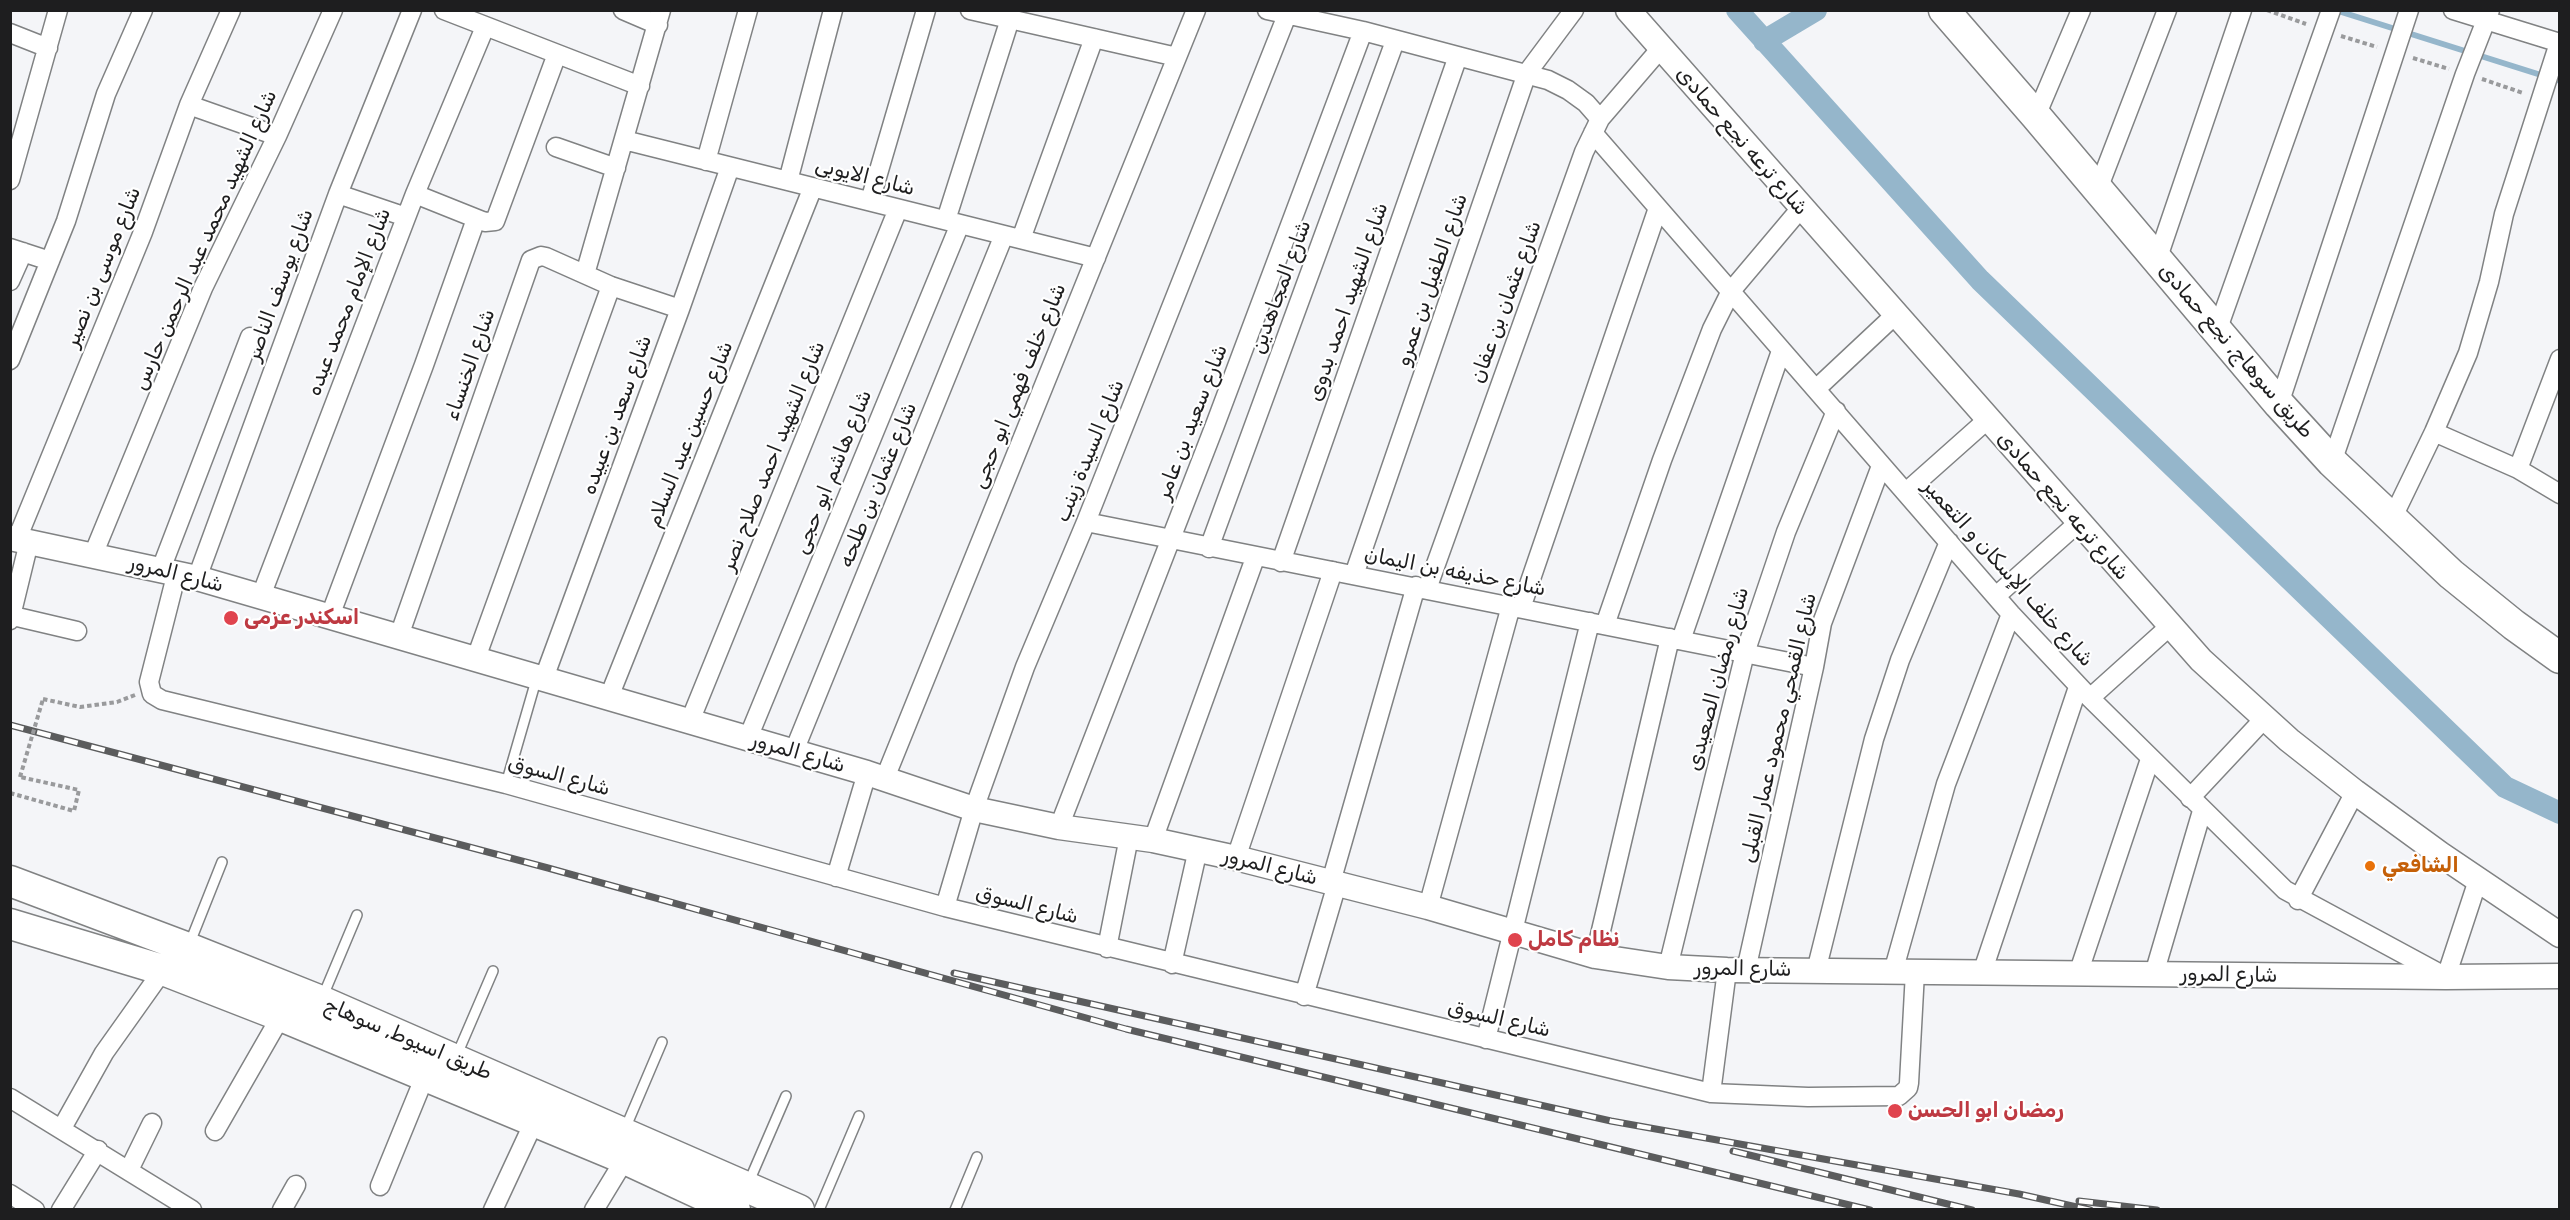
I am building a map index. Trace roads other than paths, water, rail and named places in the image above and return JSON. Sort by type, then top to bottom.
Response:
[{"type":"main road","name":"طريق سوهاج, نجع حمادى","points":[[1944,10],[2279,404],[2332,462],[2451,574],[2559,658]]},
{"type":"main road","name":"طريق اسيوط, سوهاج","points":[[10,881],[321,1001],[456,1059],[624,1145],[741,1198],[799,1209]]},
{"type":"main road","name":"طريق اسيوط, سوهاج","points":[[10,924],[163,970],[281,1016],[534,1122],[624,1145]]},
{"type":"street","points":[[10,180],[58,10]]},
{"type":"street","points":[[10,360],[66,221],[90,138],[106,94],[143,10]]},
{"type":"street","name":"شارع موسى بن نصير","points":[[12,618],[19,540],[143,232],[189,105],[231,10]]},
{"type":"street","name":"شارع الشهيد محمد عبد الرحمن حارس","points":[[93,555],[203,288],[277,136],[333,10]]},
{"type":"street","name":"شارع يوسف الناصر","points":[[179,573],[338,194],[412,10]]},
{"type":"street","points":[[444,10],[640,86]]},
{"type":"street","points":[[585,274],[659,18],[623,10]]},
{"type":"street","points":[[706,160],[748,10]]},
{"type":"street","points":[[788,181],[833,10]]},
{"type":"street","points":[[870,201],[926,10]]},
{"type":"street","points":[[970,10],[1177,57]]},
{"type":"street","name":"شارع خلف فهمي ابو حجى","points":[[836,877],[876,775],[1096,258],[1196,10]]},
{"type":"street","points":[[1267,10],[1363,31],[1548,80],[1568,90],[1586,103],[1597,126]]},
{"type":"street","name":"شارع الطفيل بن عمرو","points":[[1354,575],[1527,73],[1574,10]]},
{"type":"street","name":"شارع ترعه نجع حمادى","points":[[1628,10],[2169,627],[2228,687],[2355,792],[2559,935]]},
{"type":"street","points":[[2036,116],[2081,10]]},
{"type":"street","points":[[2098,189],[2166,10]]},
{"type":"street","points":[[2157,260],[2242,10]]},
{"type":"street","points":[[2217,331],[2331,10]]},
{"type":"street","points":[[2279,404],[2409,10]]},
{"type":"street","points":[[2392,519],[2434,432],[2468,353],[2489,282],[2504,214],[2559,43],[2488,15],[2453,10]]},
{"type":"street","name":"شارع السيدة زينب","points":[[945,907],[974,809],[1025,667],[1086,522],[1287,15]]},
{"type":"street","points":[[2332,462],[2465,74],[2488,15]]},
{"type":"street","name":"شارع هاشم ابو حجى","points":[[748,738],[953,222],[1010,19]]},
{"type":"street","name":"شارع الإمام محمد عبده","points":[[261,596],[415,194],[485,27]]},
{"type":"street","name":"شارع سعيد بن عامر","points":[[1059,827],[1363,31]]},
{"type":"street","points":[[10,33],[48,48]]},
{"type":"street","name":"شارع عثمان بن طلحه","points":[[794,752],[1013,237],[1094,38]]},
{"type":"street","name":"شارع المجاهدين","points":[[1209,548],[1395,41]]},
{"type":"street","name":"شارع عثمان بن عفان","points":[[1304,996],[1334,883],[1422,588],[1597,126],[1661,48]]},
{"type":"street","points":[[415,194],[490,223],[498,217],[557,54]]},
{"type":"street","name":"شارع الشهيد احمد بدوى","points":[[1281,562],[1458,56]]},
{"type":"street","points":[[189,105],[277,136]]},
{"type":"street","name":"شارع خلف الإسكان و التعمير","points":[[1597,126],[1658,208],[1836,411],[1881,466],[2011,614],[2150,759],[2284,890],[2298,900],[2446,977]]},
{"type":"street","name":"شارع الايوبى","points":[[624,140],[1096,258]]},
{"type":"street","points":[[556,147],[616,168]]},
{"type":"street","name":"شارع سعد بن عبيده","points":[[541,677],[680,309],[730,167]]},
{"type":"street","name":"شارع حسين عبد السلام","points":[[609,697],[813,187]]},
{"type":"street","points":[[338,194],[406,217]]},
{"type":"street","name":"شارع الشهيد احمد صلاح نصر","points":[[690,721],[898,208]]},
{"type":"street","points":[[1428,907],[1516,607],[1658,208]]},
{"type":"street","points":[[1486,1039],[1598,623],[1695,371],[1731,291],[1801,208]]},
{"type":"street","points":[[330,616],[476,219]]},
{"type":"street","points":[[10,281],[17,250],[50,261]]},
{"type":"street","name":"شارع الخنساء","points":[[399,636],[531,260],[541,256],[611,286],[680,309]]},
{"type":"street","points":[[476,658],[611,286]]},
{"type":"street","points":[[1816,389],[1895,315]]},
{"type":"street","points":[[179,573],[250,337]]},
{"type":"street","points":[[1595,956],[1675,639],[1781,351]]},
{"type":"street","points":[[2518,469],[2559,359]]},
{"type":"street","name":"شارع رمضان الصعيدى","points":[[1668,967],[1745,653],[1786,532],[1836,411]]},
{"type":"street","points":[[1906,492],[1987,420]]},
{"type":"street","points":[[2434,432],[2518,469],[2559,494]]},
{"type":"street","name":"شارع القمحي محمود عمار القبلى","points":[[1711,1093],[1736,970],[1814,667],[1822,622],[1881,466]]},
{"type":"street","name":"شارع حذيفه بن اليمان","points":[[1086,522],[1256,558],[1422,588],[1814,667]]},
{"type":"street","points":[[1996,596],[2078,523]]},
{"type":"street","name":"شارع المرور","points":[[19,540],[179,573],[261,596],[876,775],[974,809],[1059,827],[1153,840],[1198,849],[1428,907],[1595,956],[1668,967],[1736,970],[2446,977],[2559,976]]},
{"type":"street","points":[[1816,971],[1874,739],[1900,660],[1949,542]]},
{"type":"street","points":[[1153,840],[1256,558]]},
{"type":"street","points":[[1236,858],[1333,572]]},
{"type":"street","name":"شارع السوق","points":[[179,573],[149,688],[152,694],[162,700],[506,784],[945,907],[1172,964],[1711,1093],[1808,1097],[1899,1096],[1908,1088],[1909,1083],[1904,972]]},
{"type":"street","points":[[1904,972],[1946,784],[2011,614]]},
{"type":"street","points":[[12,618],[77,631]]},
{"type":"street","points":[[1982,973],[2084,692],[2169,627]]},
{"type":"street","points":[[2154,974],[2196,805],[2264,718]]},
{"type":"street","points":[[2078,974],[2150,759]]},
{"type":"street","points":[[2298,900],[2355,792]]},
{"type":"street","points":[[1107,948],[1129,837]]},
{"type":"street","points":[[1172,964],[1198,849]]},
{"type":"street","points":[[2446,977],[2478,880]]},
{"type":"street","points":[[62,1128],[104,1053],[163,970]]},
{"type":"street","points":[[215,1131],[281,1016]]},
{"type":"street","points":[[380,1186],[425,1076]]},
{"type":"street","points":[[10,1098],[192,1209]]},
{"type":"street","points":[[493,1209],[534,1122]]},
{"type":"street","points":[[129,1170],[152,1123]]},
{"type":"street","points":[[594,1209],[624,1145]]},
{"type":"street","points":[[61,1209],[98,1150]]},
{"type":"street","points":[[282,1209],[296,1185]]},
{"type":"street","points":[[10,1194],[35,1209]]},
{"type":"lane","points":[[506,784],[541,677]]},
{"type":"lane","points":[[188,948],[222,862]]},
{"type":"lane","points":[[321,1001],[357,915]]},
{"type":"lane","points":[[456,1059],[493,971]]},
{"type":"lane","points":[[624,1145],[662,1042]]},
{"type":"lane","points":[[741,1198],[786,1096]]},
{"type":"lane","points":[[819,1209],[859,1116]]},
{"type":"lane","points":[[955,1209],[977,1157]]},
{"type":"waterway","points":[[1737,10],[1980,280],[2505,787],[2560,813]]},
{"type":"waterway","points":[[1764,41],[1816,10]]},
{"type":"waterway","points":[[2335,10],[2560,81]]},
{"type":"railway","points":[[10,725],[548,868],[1126,1029],[1870,1210]]},
{"type":"railway","points":[[954,973],[1611,1121],[2019,1194],[2090,1210]]},
{"type":"railway","points":[[1733,1151],[1972,1210]]},
{"type":"railway","points":[[2079,1201],[2157,1210]]},
{"type":"place","name":"اسكندر عزمى","points":[[231,618]]},
{"type":"place","name":"الشافعي","points":[[2370,866]]},
{"type":"place","name":"نظام كامل","points":[[1515,940]]},
{"type":"place","name":"رمضان ابو الحسن","points":[[1895,1111]]}]
